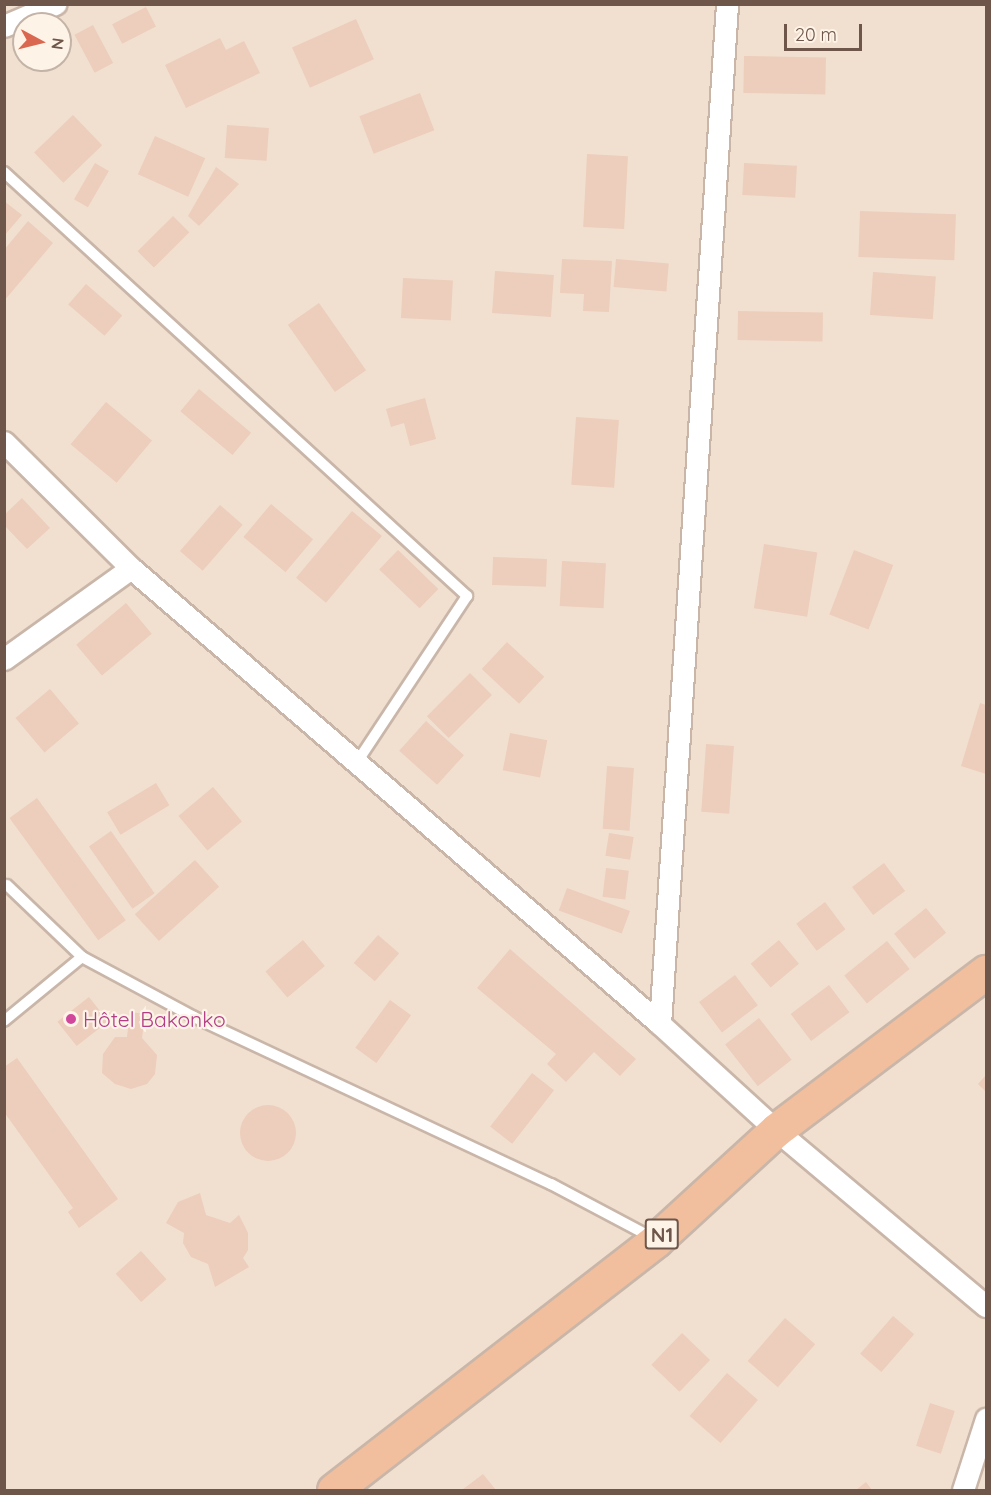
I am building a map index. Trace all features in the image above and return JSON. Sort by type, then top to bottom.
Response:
[{"type":"highway","name":"N1","points":[[334,1491],[656,1240],[776,1130],[987,972]]},
{"type":"street","points":[[4,26],[55,4]]},
{"type":"street","points":[[660,1024],[727,4]]},
{"type":"street","points":[[4,442],[131,568],[660,1024],[776,1130],[987,1306]]},
{"type":"street","points":[[4,659],[131,568]]},
{"type":"street","points":[[963,1491],[987,1419]]},
{"type":"lane","points":[[4,172],[467,596],[356,764]]},
{"type":"lane","points":[[7,885],[82,957],[194,1017],[551,1184],[656,1240]]},
{"type":"lane","points":[[4,1021],[82,957]]},
{"type":"shaded area","points":[[5,5],[986,5],[986,1490],[5,1490]]},
{"type":"building","points":[[146,7],[156,27],[122,44],[112,24]]},
{"type":"building","points":[[356,19],[374,59],[310,88],[292,47]]},
{"type":"building","points":[[93,25],[113,63],[95,73],[74,35]]},
{"type":"building","points":[[220,38],[226,50],[244,41],[260,73],[186,108],[165,65]]},
{"type":"building","points":[[744,56],[826,57],[825,94],[743,93]]},
{"type":"building","points":[[420,93],[434,130],[374,154],[359,116]]},
{"type":"building","points":[[73,115],[102,145],[63,183],[34,153]]},
{"type":"building","points":[[227,125],[269,128],[267,161],[225,158]]},
{"type":"building","points":[[155,136],[205,158],[188,197],[138,174]]},
{"type":"building","points":[[587,154],[628,156],[624,229],[583,227]]},
{"type":"building","points":[[95,163],[109,171],[88,207],[74,199]]},
{"type":"building","points":[[744,163],[797,166],[795,198],[742,195]]},
{"type":"building","points":[[216,167],[239,184],[199,226],[188,216]]},
{"type":"building","points":[[4,201],[22,215],[4,236]]},
{"type":"building","points":[[860,211],[956,214],[954,260],[858,257]]},
{"type":"building","points":[[173,216],[189,232],[154,268],[138,251]]},
{"type":"building","points":[[28,221],[53,243],[4,301],[4,250]]},
{"type":"building","points":[[562,259],[612,261],[609,312],[583,311],[584,294],[560,293]]},
{"type":"building","points":[[616,259],[669,264],[666,292],[614,287]]},
{"type":"building","points":[[495,271],[554,275],[551,317],[492,313]]},
{"type":"building","points":[[873,272],[936,276],[933,319],[870,315]]},
{"type":"building","points":[[403,278],[453,281],[451,321],[401,318]]},
{"type":"building","points":[[86,284],[122,315],[105,336],[68,304]]},
{"type":"building","points":[[319,303],[366,370],[335,392],[288,325]]},
{"type":"building","points":[[738,311],[823,312],[822,341],[737,340]]},
{"type":"building","points":[[199,389],[251,433],[232,455],[180,411]]},
{"type":"building","points":[[425,398],[436,439],[410,446],[404,423],[391,427],[386,409]]},
{"type":"building","points":[[106,402],[152,441],[117,483],[71,444]]},
{"type":"building","points":[[576,417],[619,420],[614,488],[571,485]]},
{"type":"building","points":[[22,498],[50,528],[27,549],[4,525],[4,515]]},
{"type":"building","points":[[271,504],[313,539],[285,572],[243,537]]},
{"type":"building","points":[[220,505],[243,525],[203,571],[180,551]]},
{"type":"building","points":[[352,511],[382,536],[326,603],[296,578]]},
{"type":"building","points":[[764,544],[817,552],[807,617],[754,608]]},
{"type":"building","points":[[398,550],[438,589],[420,608],[379,569]]},
{"type":"building","points":[[854,550],[893,565],[868,629],[829,614]]},
{"type":"building","points":[[493,557],[547,559],[546,587],[492,585]]},
{"type":"building","points":[[562,561],[606,563],[604,608],[560,606]]},
{"type":"building","points":[[126,603],[152,634],[102,675],[76,645]]},
{"type":"building","points":[[507,642],[544,677],[519,704],[482,669]]},
{"type":"building","points":[[470,673],[492,695],[449,738],[427,716]]},
{"type":"building","points":[[50,689],[79,723],[44,752],[16,718]]},
{"type":"building","points":[[980,703],[986,705],[986,774],[961,766]]},
{"type":"building","points":[[426,721],[464,755],[437,785],[399,751]]},
{"type":"building","points":[[510,733],[547,740],[540,778],[503,770]]},
{"type":"building","points":[[706,744],[734,746],[729,814],[701,812]]},
{"type":"building","points":[[607,766],[634,768],[630,831],[603,829]]},
{"type":"building","points":[[156,783],[169,805],[121,835],[107,812]]},
{"type":"building","points":[[213,787],[242,821],[207,850],[179,816]]},
{"type":"building","points":[[37,798],[126,920],[98,940],[9,818]]},
{"type":"building","points":[[111,831],[155,893],[132,909],[89,846]]},
{"type":"building","points":[[609,833],[634,837],[630,860],[605,856]]},
{"type":"building","points":[[195,860],[219,887],[159,941],[135,914]]},
{"type":"building","points":[[884,863],[905,891],[873,915],[852,887]]},
{"type":"building","points":[[606,868],[629,871],[625,900],[602,897]]},
{"type":"building","points":[[567,888],[630,911],[622,933],[559,911]]},
{"type":"building","points":[[825,902],[845,929],[817,951],[796,924]]},
{"type":"building","points":[[926,908],[946,933],[914,959],[894,934]]},
{"type":"building","points":[[378,935],[399,953],[375,981],[354,963]]},
{"type":"building","points":[[303,940],[325,966],[287,998],[265,971]]},
{"type":"building","points":[[779,940],[799,964],[771,988],[751,964]]},
{"type":"building","points":[[887,941],[910,969],[867,1004],[844,976]]},
{"type":"building","points":[[510,949],[636,1059],[620,1076],[594,1052],[566,1082],[547,1064],[556,1054],[477,988]]},
{"type":"building","points":[[735,975],[758,1005],[722,1032],[699,1002]]},
{"type":"building","points":[[829,985],[849,1012],[811,1041],[791,1014]]},
{"type":"building","points":[[89,997],[108,1021],[77,1046],[57,1022]]},
{"type":"building","points":[[390,1000],[411,1015],[376,1063],[355,1048]]},
{"type":"building","points":[[130,1012],[145,1014],[142,1038],[157,1055],[155,1074],[147,1084],[131,1089],[115,1084],[102,1073],[103,1054],[115,1037],[127,1037]]},
{"type":"building","points":[[759,1018],[792,1060],[758,1086],[725,1044]]},
{"type":"building","points":[[17,1058],[118,1199],[79,1228],[68,1212],[73,1208],[4,1112],[4,1067]]},
{"type":"building","points":[[532,1073],[554,1090],[512,1144],[490,1127]]},
{"type":"building","points":[[986,1075],[986,1092],[978,1084]]},
{"type":"building","points":[[263,1105],[273,1105],[288,1113],[294,1122],[296,1133],[294,1144],[288,1153],[273,1161],[263,1161],[252,1156],[245,1149],[240,1138],[240,1128],[245,1117],[252,1110]]},
{"type":"building","points":[[200,1193],[206,1215],[230,1223],[239,1215],[248,1233],[248,1250],[243,1258],[249,1267],[215,1287],[208,1264],[191,1257],[183,1243],[184,1233],[166,1223],[178,1202]]},
{"type":"building","points":[[141,1251],[166,1279],[141,1302],[116,1274]]},
{"type":"building","points":[[893,1316],[914,1334],[881,1372],[860,1354]]},
{"type":"building","points":[[785,1318],[815,1344],[778,1387],[748,1361]]},
{"type":"building","points":[[682,1333],[710,1360],[679,1392],[651,1365]]},
{"type":"building","points":[[727,1373],[758,1400],[721,1443],[690,1416]]},
{"type":"building","points":[[930,1403],[955,1411],[941,1454],[916,1446]]},
{"type":"building","points":[[483,1474],[496,1490],[462,1490]]},
{"type":"building","points":[[866,1482],[872,1490],[856,1490]]},
{"type":"place","name":"Hôtel Bakonko","points":[[71,1019]]}]
